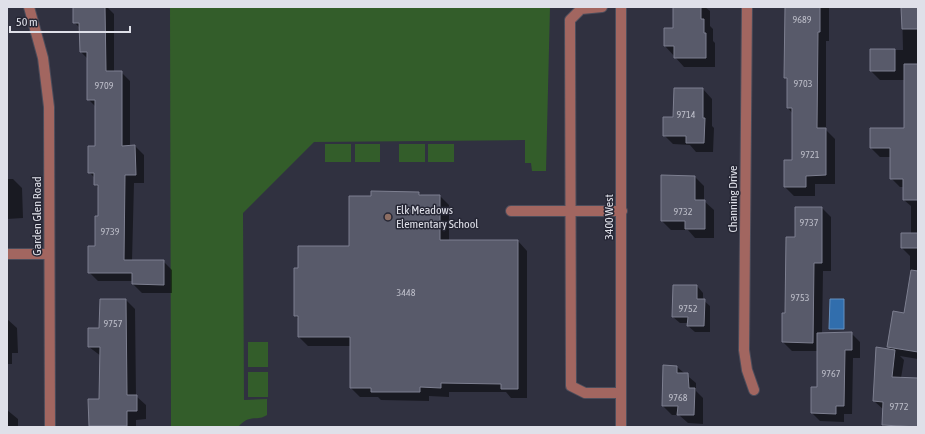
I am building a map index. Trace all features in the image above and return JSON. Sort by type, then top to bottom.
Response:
[{"type":"street","name":"Garden Glen Road","points":[[29,7],[43,58],[49,107],[50,427]]},
{"type":"street","points":[[602,7],[582,9],[570,20],[571,386],[584,393],[621,393]]},
{"type":"street","name":"3400 West","points":[[621,7],[621,427]]},
{"type":"street","name":"Channing Drive","points":[[747,7],[744,350],[754,390]]},
{"type":"street","points":[[511,211],[622,211]]},
{"type":"street","points":[[7,254],[50,254]]},
{"type":"green space","points":[[170,7],[550,7],[546,171],[532,171],[531,163],[525,163],[525,140],[314,142],[243,213],[244,400],[267,399],[267,415],[260,418],[246,420],[238,427],[171,427]]},
{"type":"green space","points":[[325,144],[351,144],[351,162],[325,162]]},
{"type":"green space","points":[[355,144],[380,144],[380,162],[355,162]]},
{"type":"green space","points":[[399,144],[425,144],[425,162],[399,162]]},
{"type":"green space","points":[[428,144],[454,144],[454,162],[428,162]]},
{"type":"green space","points":[[248,342],[268,342],[268,367],[248,367]]},
{"type":"green space","points":[[248,372],[268,372],[268,397],[248,397]]},
{"type":"water","points":[[830,299],[844,299],[844,329],[829,329]]},
{"type":"building","points":[[73,7],[105,7],[106,71],[122,71],[122,146],[135,145],[136,175],[125,175],[124,260],[164,260],[164,285],[132,284],[132,273],[88,273],[88,246],[95,246],[95,216],[98,216],[98,185],[94,185],[94,173],[88,173],[88,146],[95,146],[95,100],[87,100],[87,52],[80,52],[79,23],[73,23]]},
{"type":"building","points":[[673,7],[701,7],[701,19],[704,19],[704,33],[706,33],[706,58],[674,58],[674,46],[664,46],[664,28],[673,28]]},
{"type":"building","points":[[785,7],[820,7],[820,32],[818,32],[817,128],[826,128],[826,175],[806,176],[806,187],[784,187],[784,160],[792,160],[792,108],[787,108],[787,78],[784,78]]},
{"type":"building","points":[[901,7],[918,7],[918,29],[902,29]]},
{"type":"building","points":[[870,49],[895,49],[895,71],[870,71]]},
{"type":"building","points":[[904,64],[918,64],[918,200],[903,200],[903,179],[890,179],[890,148],[870,148],[870,128],[904,128]]},
{"type":"building","points":[[674,88],[703,88],[703,118],[705,118],[704,143],[686,143],[686,136],[663,136],[663,117],[673,117]]},
{"type":"building","points":[[661,175],[695,176],[695,200],[705,200],[705,229],[685,229],[685,221],[661,221]]},
{"type":"building","points":[[371,191],[419,192],[419,195],[440,195],[440,240],[518,240],[518,389],[501,389],[501,384],[441,383],[441,388],[420,387],[420,392],[371,392],[371,388],[350,388],[350,337],[298,337],[298,316],[294,316],[294,268],[298,268],[298,246],[349,246],[349,196],[371,196]]},
{"type":"building","points":[[795,207],[822,207],[822,263],[814,263],[813,343],[782,342],[782,313],[785,313],[786,237],[795,237]]},
{"type":"building","points":[[901,233],[918,233],[918,248],[901,248]]},
{"type":"building","points":[[911,270],[918,271],[918,352],[887,347],[893,311],[904,313]]},
{"type":"building","points":[[673,285],[697,285],[697,299],[705,299],[704,326],[687,326],[688,317],[672,317]]},
{"type":"building","points":[[100,299],[126,299],[127,395],[137,395],[137,411],[127,411],[127,426],[89,426],[88,399],[99,399],[100,347],[88,347],[88,328],[99,328]]},
{"type":"building","points":[[852,332],[852,350],[845,350],[844,406],[836,406],[836,414],[811,413],[811,387],[817,387],[817,333]]},
{"type":"building","points":[[876,347],[895,350],[892,377],[918,378],[918,427],[882,425],[883,402],[873,401]]},
{"type":"building","points":[[663,365],[677,366],[677,373],[688,373],[689,388],[695,388],[694,415],[677,415],[678,406],[662,406]]},
{"type":"place","name":"Elk Meadows Elementary School","points":[[388,217]]}]
